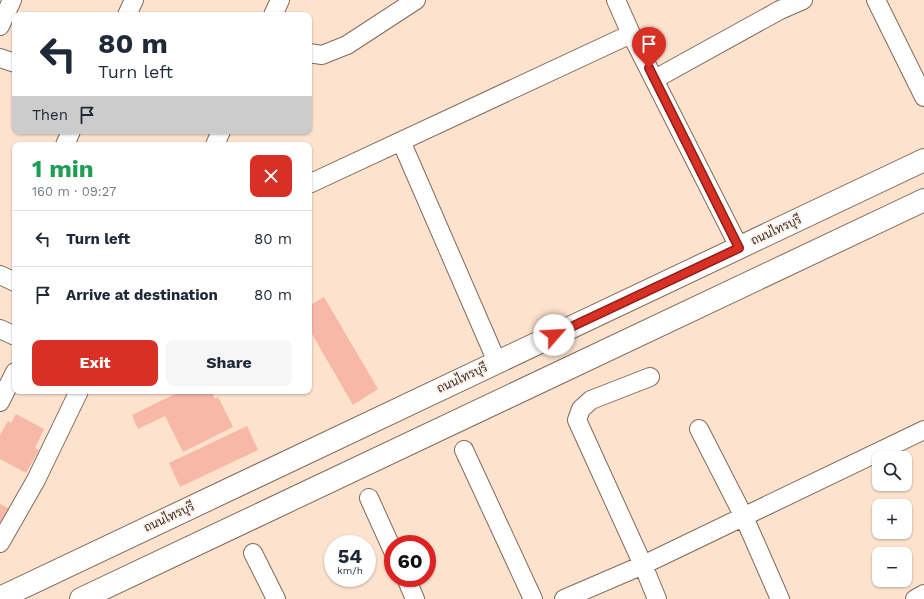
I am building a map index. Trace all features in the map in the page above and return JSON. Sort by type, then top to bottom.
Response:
[{"type":"main road","name":"ถนนไทรบุรี","points":[[0,598],[497,362],[923,163]]},
{"type":"main road","points":[[87,598],[924,200]]},
{"type":"street","points":[[0,26],[12,0]]},
{"type":"street","points":[[128,12],[134,0]]},
{"type":"street","points":[[274,12],[280,0]]},
{"type":"street","points":[[312,54],[322,55],[347,45],[416,0]]},
{"type":"street","points":[[616,0],[631,34],[739,248]]},
{"type":"street","points":[[655,79],[777,5],[803,0]]},
{"type":"street","points":[[876,0],[924,97]]},
{"type":"street","points":[[312,183],[631,34]]},
{"type":"street","points":[[0,58],[12,62]]},
{"type":"street","points":[[401,141],[497,362]]},
{"type":"street","points":[[0,329],[12,335]]},
{"type":"street","points":[[650,377],[591,400],[581,409],[577,420],[657,599]]},
{"type":"street","points":[[0,402],[12,378]]},
{"type":"street","points":[[0,543],[36,480],[78,394]]},
{"type":"street","points":[[699,429],[744,517],[780,599]]},
{"type":"street","points":[[564,599],[643,565],[924,430]]},
{"type":"street","points":[[464,450],[533,599]]},
{"type":"street","points":[[369,498],[386,535]]},
{"type":"street","points":[[253,553],[276,599]]},
{"type":"street","points":[[410,587],[415,599]]},
{"type":"street","points":[[914,599],[924,594]]},
{"type":"building","points":[[324,297],[378,389],[353,405],[312,334],[312,304]]},
{"type":"building","points":[[175,394],[212,394],[215,399],[218,397],[233,427],[183,452],[165,416],[138,429],[132,415]]},
{"type":"building","points":[[16,414],[44,429],[35,448],[39,450],[26,473],[0,459],[0,435],[8,421],[11,423]]},
{"type":"building","points":[[247,426],[258,450],[180,487],[169,463]]},
{"type":"building","points":[[0,504],[14,511],[0,537]]},
{"type":"route","points":[[554,335],[739,248],[649,68]]}]
